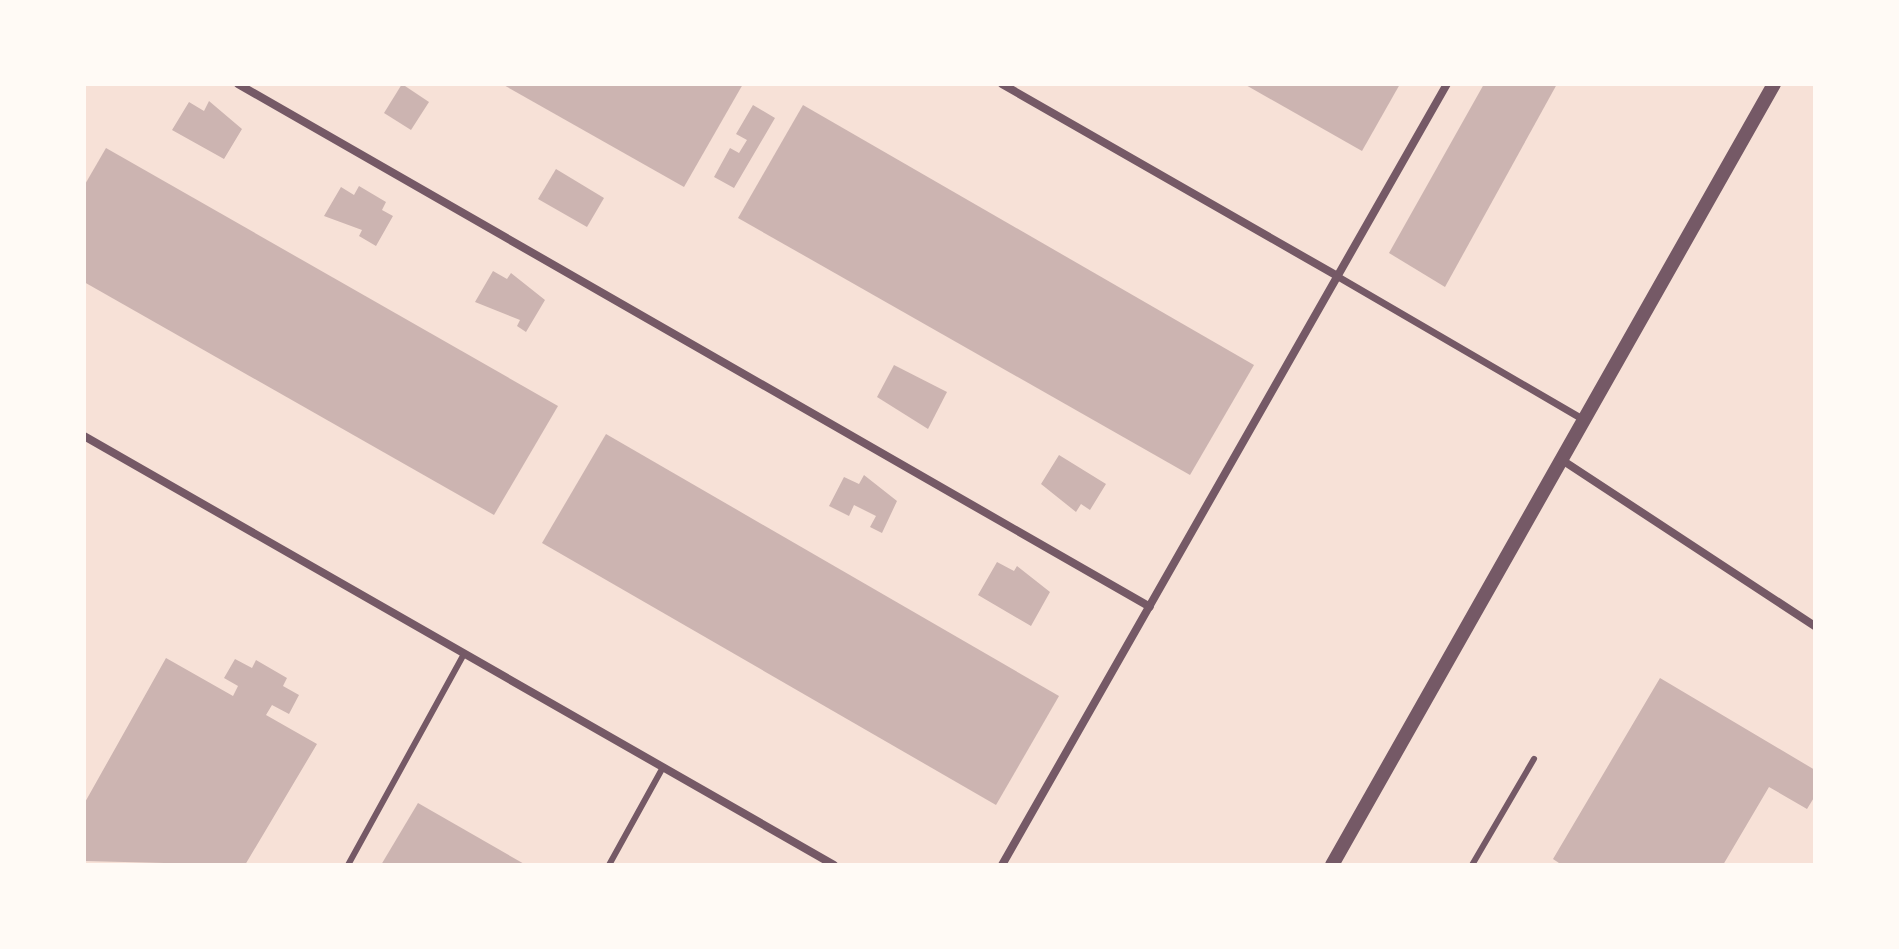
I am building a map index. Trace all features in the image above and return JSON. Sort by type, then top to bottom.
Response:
[{"type":"street","points":[[238,84],[1150,607]]},
{"type":"street","points":[[1002,84],[1584,420]]},
{"type":"street","points":[[1002,865],[1447,84]]},
{"type":"street","points":[[1332,865],[1774,84]]},
{"type":"street","points":[[84,436],[834,865]]},
{"type":"street","points":[[1562,460],[1815,626]]},
{"type":"lane","points":[[348,865],[464,654]]},
{"type":"lane","points":[[1472,865],[1534,759]]},
{"type":"lane","points":[[609,865],[663,767]]},
{"type":"building","points":[[402,84],[429,102],[411,130],[384,113]]},
{"type":"building","points":[[502,84],[743,84],[684,187]]},
{"type":"building","points":[[1244,84],[1400,84],[1362,151]]},
{"type":"building","points":[[1484,84],[1557,84],[1445,287],[1389,253]]},
{"type":"building","points":[[209,101],[242,129],[224,159],[172,130],[189,102],[204,111]]},
{"type":"building","points":[[753,105],[775,118],[734,188],[714,177],[730,148],[739,153],[747,140],[736,134]]},
{"type":"building","points":[[803,105],[1254,365],[1190,475],[738,218]]},
{"type":"building","points":[[106,148],[558,406],[494,515],[84,282],[84,186]]},
{"type":"building","points":[[556,169],[604,198],[587,227],[538,199]]},
{"type":"building","points":[[359,186],[386,202],[382,210],[393,216],[376,246],[359,236],[362,230],[324,216],[341,187],[354,195]]},
{"type":"building","points":[[493,271],[507,279],[511,273],[545,300],[526,332],[517,326],[520,320],[475,302]]},
{"type":"building","points":[[894,365],[947,392],[928,429],[877,397]]},
{"type":"building","points":[[606,434],[1059,696],[996,805],[542,543]]},
{"type":"building","points":[[1059,455],[1106,484],[1090,510],[1081,504],[1076,512],[1041,484]]},
{"type":"building","points":[[864,475],[897,501],[882,533],[870,527],[876,516],[854,505],[849,516],[829,506],[844,477],[859,484]]},
{"type":"building","points":[[997,562],[1014,571],[1017,566],[1050,592],[1031,626],[978,595]]},
{"type":"building","points":[[166,658],[233,696],[238,686],[224,678],[235,659],[252,668],[256,660],[287,678],[283,686],[299,695],[289,714],[272,705],[266,715],[317,744],[245,865],[84,861],[84,804]]},
{"type":"building","points":[[1660,678],[1815,770],[1815,796],[1807,809],[1769,787],[1723,865],[1562,865],[1553,859]]},
{"type":"building","points":[[418,803],[526,865],[381,865]]}]
